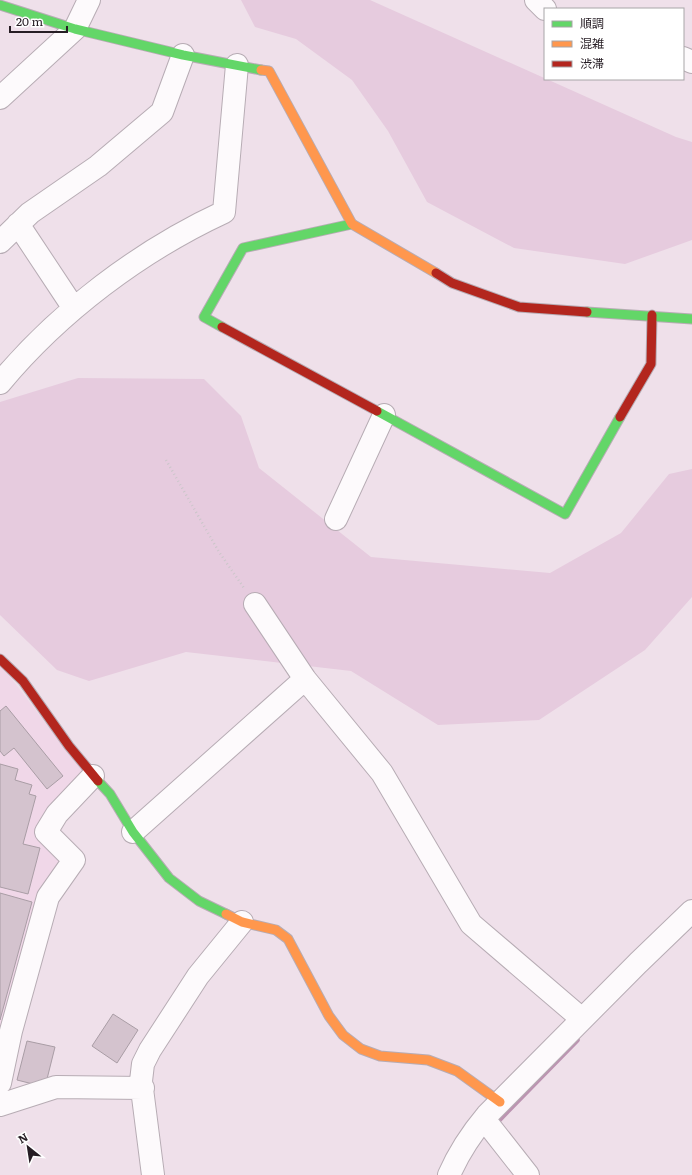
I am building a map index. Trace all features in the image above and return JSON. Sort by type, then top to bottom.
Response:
[{"type":"street","points":[[0,98],[75,29],[89,0]]},
{"type":"street","points":[[536,0],[544,8]]},
{"type":"street","points":[[0,4],[75,29],[183,55],[269,71],[352,224],[452,282],[519,307],[652,315],[692,319]]},
{"type":"street","points":[[0,242],[30,214],[98,166],[162,112],[183,55]]},
{"type":"street","points":[[0,383],[15,364],[73,307],[154,252],[224,212],[237,65]]},
{"type":"street","points":[[18,224],[73,307]]},
{"type":"street","points":[[352,224],[243,248],[204,317],[565,514],[651,364],[652,315]]},
{"type":"street","points":[[336,519],[384,415]]},
{"type":"street","points":[[255,604],[305,679],[382,773],[471,924],[582,1019]]},
{"type":"street","points":[[0,659],[23,681],[69,746],[78,755],[93,776],[110,794],[133,832],[169,878],[199,901],[242,922],[276,930],[288,939],[329,1016],[343,1035],[361,1049],[380,1056],[428,1060],[458,1071],[500,1102]]},
{"type":"street","points":[[133,832],[305,679]]},
{"type":"street","points":[[0,1083],[11,1031],[48,897],[74,860],[46,832],[57,814],[93,776]]},
{"type":"street","points":[[449,1175],[461,1150],[471,1134],[484,1119],[582,1019],[692,911]]},
{"type":"street","points":[[153,1175],[141,1081],[143,1064],[150,1050],[198,976],[242,922]]},
{"type":"street","points":[[0,1105],[56,1087],[143,1088]]},
{"type":"street","points":[[484,1119],[528,1175]]},
{"type":"path","points":[[166,460],[219,552],[255,604]]},
{"type":"shaded area","points":[[241,0],[370,0],[544,78],[544,80],[549,80],[676,137],[692,142],[692,240],[625,264],[514,248],[427,202],[388,131],[352,80],[296,39],[255,27]]},
{"type":"shaded area","points":[[78,378],[204,379],[241,416],[259,468],[371,557],[550,573],[621,533],[669,474],[692,469],[692,597],[645,650],[539,720],[438,725],[351,671],[186,652],[89,681],[57,670],[0,615],[0,402]]},
{"type":"shaded area","points":[[0,664],[84,773],[47,813],[66,860],[0,1060]]},
{"type":"building","points":[[6,706],[63,776],[47,789],[14,748],[4,756],[0,751],[0,711]]},
{"type":"building","points":[[0,764],[18,769],[15,780],[32,785],[29,794],[36,796],[23,844],[40,848],[28,894],[0,887]]},
{"type":"building","points":[[0,893],[32,902],[0,1020]]},
{"type":"building","points":[[113,1014],[138,1030],[117,1063],[92,1046]]},
{"type":"building","points":[[27,1041],[55,1047],[45,1087],[17,1080]]},
{"type":"waterway","points":[[495,1124],[577,1040]]},
{"type":"traffic: fast","points":[[0,5],[75,29],[183,55],[261,70]]},
{"type":"traffic: fast","points":[[222,327],[204,317],[243,248],[352,224]]},
{"type":"traffic: fast","points":[[587,312],[692,319]]},
{"type":"traffic: fast","points":[[377,411],[565,514],[620,417]]},
{"type":"traffic: fast","points":[[98,781],[110,794],[133,832],[169,878],[199,901],[226,914]]},
{"type":"traffic: slow","points":[[261,70],[269,71],[352,224],[436,273]]},
{"type":"traffic: slow","points":[[226,914],[242,922],[276,930],[288,939],[329,1016],[343,1035],[361,1049],[380,1056],[428,1060],[457,1071],[500,1102]]},
{"type":"traffic: jam","points":[[436,273],[452,283],[519,307],[587,312]]},
{"type":"traffic: jam","points":[[620,417],[651,364],[652,315]]},
{"type":"traffic: jam","points":[[222,327],[377,411]]},
{"type":"traffic: jam","points":[[0,659],[23,681],[69,746],[98,781]]}]
